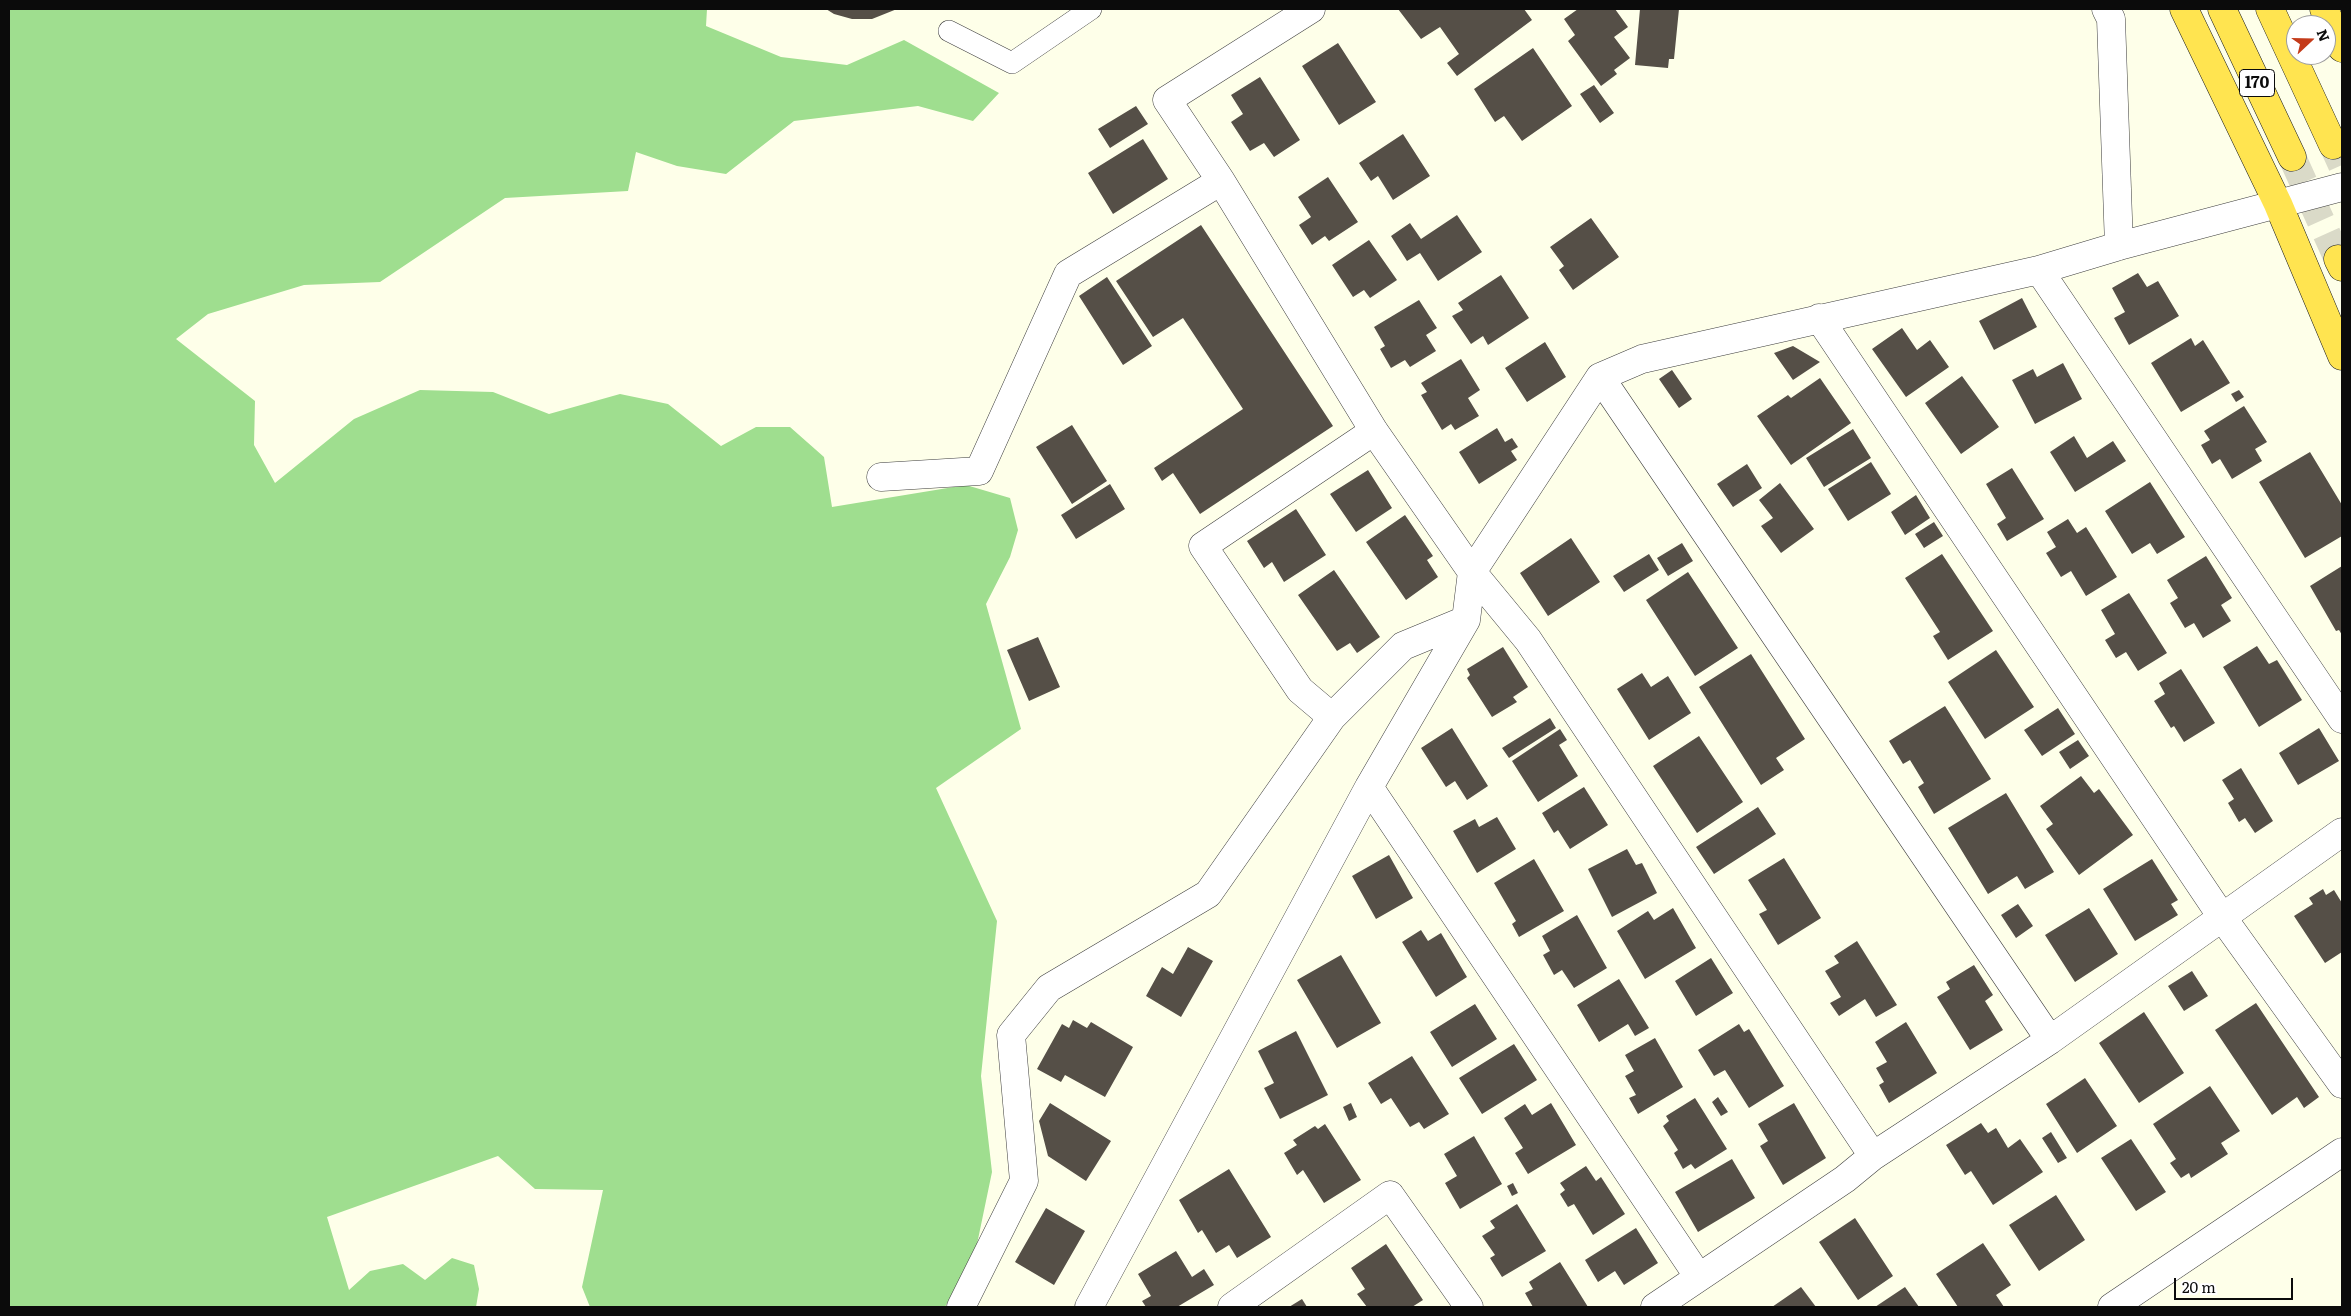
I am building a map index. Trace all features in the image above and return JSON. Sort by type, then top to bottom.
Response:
[{"type":"highway","points":[[2184,9],[2278,204],[2342,356]]},
{"type":"highway","name":"170","points":[[2222,9],[2292,158]]},
{"type":"highway","name":"170","points":[[2270,9],[2333,145]]},
{"type":"highway","points":[[2324,9],[2342,48]]},
{"type":"street","points":[[1311,9],[1167,100],[1221,181],[1374,430],[1472,572],[1528,640],[1873,1156]]},
{"type":"street","points":[[2106,9],[2111,19],[2119,246]]},
{"type":"street","points":[[880,477],[979,471],[1068,274],[1221,181]]},
{"type":"street","points":[[1089,1307],[1369,787],[1466,620],[1472,572],[1600,377],[1642,358],[2038,270],[2119,246],[2342,187]]},
{"type":"street","points":[[2038,270],[2342,719]]},
{"type":"street","points":[[1819,318],[2222,917],[2342,1084]]},
{"type":"street","points":[[1600,377],[2050,1040]]},
{"type":"street","points":[[1332,717],[1300,690],[1203,546],[1374,430]]},
{"type":"street","points":[[961,1307],[1024,1181],[1011,1035],[1049,988],[1208,894],[1332,717],[1403,646],[1466,620]]},
{"type":"street","points":[[1369,787],[1698,1276]]},
{"type":"street","points":[[1654,1307],[1845,1179],[1873,1156],[2050,1040],[2342,832]]},
{"type":"street","points":[[2112,1307],[2342,1152]]},
{"type":"street","points":[[1232,1307],[1390,1195],[1469,1307]]},
{"type":"lane","points":[[949,31],[1012,63],[1091,9]]},
{"type":"green space","points":[[9,9],[707,9],[706,26],[781,57],[847,65],[904,40],[999,93],[973,121],[918,106],[794,121],[726,174],[677,166],[636,152],[628,191],[505,198],[380,282],[304,285],[208,314],[176,339],[255,401],[254,445],[275,483],[354,419],[420,390],[493,392],[549,414],[620,394],[668,404],[721,446],[756,427],[790,427],[824,457],[832,507],[966,485],[1010,498],[1018,530],[1010,557],[986,604],[1021,729],[936,788],[997,921],[981,1076],[992,1172],[976,1249],[945,1307],[590,1307],[582,1287],[603,1190],[535,1189],[498,1156],[327,1217],[349,1290],[370,1271],[403,1264],[425,1280],[452,1258],[474,1265],[479,1289],[476,1307],[9,1307]]},
{"type":"building","points":[[826,9],[897,9],[872,19],[852,19],[834,14]]},
{"type":"building","points":[[1398,9],[1524,9],[1532,20],[1457,76],[1447,63],[1459,54],[1440,27],[1421,39]]},
{"type":"building","points":[[1578,9],[1615,9],[1628,27],[1614,37],[1630,58],[1614,70],[1617,74],[1601,86],[1568,41],[1575,35],[1564,19]]},
{"type":"building","points":[[1640,9],[1679,9],[1674,59],[1669,59],[1668,68],[1635,65]]},
{"type":"building","points":[[1338,43],[1376,102],[1339,125],[1302,66]]},
{"type":"building","points":[[1533,48],[1572,106],[1522,141],[1504,116],[1495,122],[1474,89]]},
{"type":"building","points":[[1260,77],[1300,140],[1274,157],[1264,143],[1250,151],[1231,122],[1243,114],[1231,95]]},
{"type":"building","points":[[1594,85],[1614,113],[1600,123],[1580,94]]},
{"type":"building","points":[[1136,106],[1148,124],[1110,148],[1098,129]]},
{"type":"building","points":[[1403,134],[1430,176],[1393,200],[1378,176],[1371,181],[1359,163]]},
{"type":"building","points":[[1143,139],[1168,179],[1113,214],[1088,173]]},
{"type":"building","points":[[1328,177],[1358,222],[1329,241],[1325,236],[1312,245],[1299,225],[1311,217],[1298,197]]},
{"type":"building","points":[[1457,215],[1482,252],[1438,281],[1420,253],[1407,261],[1391,236],[1410,223],[1421,239]]},
{"type":"building","points":[[1591,218],[1619,257],[1573,290],[1559,270],[1564,266],[1550,247]]},
{"type":"building","points":[[1201,225],[1333,426],[1200,514],[1173,473],[1162,481],[1154,468],[1243,409],[1183,318],[1153,337],[1116,281]]},
{"type":"building","points":[[1369,240],[1397,280],[1370,298],[1364,290],[1353,297],[1332,265]]},
{"type":"building","points":[[2138,273],[2147,287],[2158,281],[2179,316],[2129,345],[2114,318],[2125,312],[2112,288]]},
{"type":"building","points":[[1501,275],[1529,318],[1488,345],[1483,336],[1471,344],[1452,316],[1463,310],[1458,303]]},
{"type":"building","points":[[1107,277],[1152,346],[1123,365],[1079,296]]},
{"type":"building","points":[[2022,298],[2037,327],[1994,350],[1979,321]]},
{"type":"building","points":[[1419,300],[1437,328],[1426,335],[1436,351],[1410,367],[1405,360],[1391,368],[1380,349],[1385,346],[1374,327]]},
{"type":"building","points":[[1902,328],[1917,350],[1930,340],[1949,367],[1906,397],[1872,349]]},
{"type":"building","points":[[2191,338],[2195,346],[2203,340],[2230,383],[2181,412],[2151,363]]},
{"type":"building","points":[[1545,342],[1566,377],[1527,402],[1505,368]]},
{"type":"building","points":[[1793,346],[1820,362],[1793,380],[1774,353]]},
{"type":"building","points":[[1461,359],[1480,390],[1468,398],[1479,416],[1455,430],[1451,424],[1442,430],[1421,395],[1427,392],[1421,383]]},
{"type":"building","points":[[2063,363],[2082,399],[2035,424],[2012,380],[2033,369],[2037,377]]},
{"type":"building","points":[[1672,370],[1692,399],[1679,408],[1659,379]]},
{"type":"building","points":[[1962,376],[1999,427],[1961,454],[1925,403]]},
{"type":"building","points":[[1820,378],[1851,423],[1791,465],[1757,416],[1788,395],[1791,398]]},
{"type":"building","points":[[2239,390],[2244,397],[2236,402],[2231,394]]},
{"type":"building","points":[[2244,406],[2267,442],[2255,449],[2262,461],[2232,479],[2220,459],[2212,464],[2201,445],[2210,440],[2204,431]]},
{"type":"building","points":[[1072,425],[1107,481],[1072,504],[1036,447]]},
{"type":"building","points":[[1497,428],[1505,442],[1512,438],[1518,447],[1511,451],[1517,460],[1479,484],[1459,452]]},
{"type":"building","points":[[1853,429],[1871,458],[1824,487],[1806,458]]},
{"type":"building","points":[[2074,436],[2087,458],[2113,441],[2126,461],[2075,492],[2050,452]]},
{"type":"building","points":[[2310,452],[2342,505],[2342,536],[2305,558],[2259,482]]},
{"type":"building","points":[[1871,462],[1891,494],[1848,521],[1828,489]]},
{"type":"building","points":[[1747,464],[1762,488],[1733,507],[1717,484]]},
{"type":"building","points":[[2012,468],[2044,519],[2007,541],[1997,524],[2006,518],[1986,484]]},
{"type":"building","points":[[1368,470],[1392,508],[1356,532],[1330,494]]},
{"type":"building","points":[[2150,482],[2185,537],[2157,554],[2150,543],[2132,554],[2105,511]]},
{"type":"building","points":[[1780,483],[1814,529],[1781,553],[1761,526],[1773,518],[1759,500]]},
{"type":"building","points":[[1110,484],[1125,509],[1076,539],[1061,515]]},
{"type":"building","points":[[1916,495],[1930,518],[1905,535],[1891,512]]},
{"type":"building","points":[[1296,509],[1326,555],[1284,582],[1272,562],[1264,568],[1247,541]]},
{"type":"building","points":[[1405,515],[1433,556],[1427,560],[1438,577],[1406,600],[1366,542]]},
{"type":"building","points":[[2068,519],[2077,533],[2086,527],[2117,577],[2086,596],[2071,571],[2061,577],[2046,553],[2056,547],[2047,532]]},
{"type":"building","points":[[1934,522],[1943,536],[1924,548],[1915,534]]},
{"type":"building","points":[[1571,538],[1600,582],[1548,616],[1520,573]]},
{"type":"building","points":[[1682,543],[1693,561],[1668,576],[1657,558]]},
{"type":"building","points":[[1649,554],[1659,570],[1624,592],[1613,576]]},
{"type":"building","points":[[1942,554],[1993,631],[1948,660],[1933,636],[1940,632],[1905,578]]},
{"type":"building","points":[[2206,556],[2232,598],[2221,605],[2231,621],[2203,638],[2194,623],[2185,628],[2170,603],[2178,598],[2167,580]]},
{"type":"building","points":[[2342,566],[2342,635],[2339,630],[2336,631],[2310,586]]},
{"type":"building","points":[[1334,570],[1380,637],[1357,653],[1350,643],[1337,651],[1298,595]]},
{"type":"building","points":[[1688,572],[1738,648],[1695,676],[1646,600]]},
{"type":"building","points":[[2129,593],[2167,653],[2138,671],[2126,652],[2116,658],[2105,640],[2115,634],[2101,610]]},
{"type":"building","points":[[1038,637],[1060,687],[1029,701],[1007,650]]},
{"type":"building","points":[[2257,646],[2269,664],[2277,660],[2302,700],[2259,727],[2223,667]]},
{"type":"building","points":[[1503,647],[1528,687],[1513,697],[1517,702],[1492,717],[1467,678],[1470,675],[1467,669]]},
{"type":"building","points":[[1996,650],[2034,707],[1985,739],[1948,682]]},
{"type":"building","points":[[1751,654],[1805,739],[1776,758],[1784,770],[1761,785],[1699,687]]},
{"type":"building","points":[[2181,669],[2215,723],[2184,742],[2174,726],[2171,728],[2154,701],[2165,694],[2159,683]]},
{"type":"building","points":[[1642,673],[1651,687],[1668,676],[1691,713],[1649,740],[1617,689]]},
{"type":"building","points":[[1945,706],[1991,779],[1934,814],[1918,787],[1924,783],[1910,760],[1903,764],[1889,741]]},
{"type":"building","points":[[2058,708],[2075,734],[2042,756],[2024,730]]},
{"type":"building","points":[[1550,718],[1556,728],[1509,758],[1502,748]]},
{"type":"building","points":[[1452,728],[1488,786],[1467,800],[1455,781],[1446,787],[1421,748]]},
{"type":"building","points":[[2319,728],[2339,761],[2298,785],[2279,753]]},
{"type":"building","points":[[1560,729],[1567,740],[1559,745],[1578,776],[1538,802],[1512,761]]},
{"type":"building","points":[[1699,736],[1743,802],[1697,833],[1653,766]]},
{"type":"building","points":[[2078,740],[2089,756],[2070,769],[2059,752]]},
{"type":"building","points":[[2241,768],[2273,821],[2255,833],[2245,818],[2239,822],[2228,803],[2234,799],[2222,780]]},
{"type":"building","points":[[2081,776],[2094,793],[2099,789],[2133,835],[2079,875],[2046,829],[2053,824],[2040,806]]},
{"type":"building","points":[[1584,787],[1608,825],[1570,849],[1558,830],[1554,833],[1542,813]]},
{"type":"building","points":[[2006,793],[2054,872],[2025,889],[2017,876],[1988,894],[1948,828]]},
{"type":"building","points":[[1758,807],[1776,834],[1714,874],[1696,847]]},
{"type":"building","points":[[1497,817],[1516,849],[1477,873],[1453,831],[1475,819],[1479,827]]},
{"type":"building","points":[[1627,849],[1636,865],[1642,863],[1657,893],[1612,917],[1588,869]]},
{"type":"building","points":[[1389,855],[1413,898],[1376,919],[1352,876]]},
{"type":"building","points":[[1784,858],[1821,918],[1778,945],[1759,914],[1767,910],[1748,880]]},
{"type":"building","points":[[1534,859],[1564,911],[1519,937],[1512,924],[1516,921],[1494,883]]},
{"type":"building","points":[[2152,859],[2178,900],[2171,904],[2178,915],[2135,941],[2103,889]]},
{"type":"building","points":[[2323,889],[2326,895],[2334,890],[2342,903],[2342,952],[2325,963],[2294,916],[2313,904],[2309,898]]},
{"type":"building","points":[[2018,904],[2033,926],[2016,938],[2001,915]]},
{"type":"building","points":[[1673,908],[1696,948],[1645,979],[1617,931],[1648,911],[1654,920]]},
{"type":"building","points":[[2089,908],[2118,954],[2075,982],[2045,935]]},
{"type":"building","points":[[1577,915],[1607,968],[1574,988],[1562,970],[1554,975],[1543,955],[1550,951],[1542,936]]},
{"type":"building","points":[[1421,930],[1428,941],[1441,933],[1467,977],[1436,997],[1402,942]]},
{"type":"building","points":[[1857,941],[1897,1005],[1876,1017],[1865,999],[1839,1016],[1830,1003],[1841,997],[1825,971],[1839,963],[1834,956]]},
{"type":"building","points":[[1188,947],[1213,961],[1181,1017],[1146,996],[1162,967],[1173,974]]},
{"type":"building","points":[[1341,955],[1381,1023],[1337,1048],[1297,980]]},
{"type":"building","points":[[1711,958],[1733,993],[1696,1016],[1675,981]]},
{"type":"building","points":[[1974,965],[1993,995],[1985,1001],[2003,1030],[1970,1050],[1937,997],[1950,989],[1946,982]]},
{"type":"building","points":[[2192,971],[2208,996],[2184,1011],[2168,986]]},
{"type":"building","points":[[1619,979],[1649,1028],[1635,1036],[1628,1024],[1599,1042],[1577,1005]]},
{"type":"building","points":[[2256,1003],[2319,1097],[2304,1108],[2297,1097],[2272,1115],[2215,1030]]},
{"type":"building","points":[[1475,1004],[1497,1039],[1452,1067],[1430,1032]]},
{"type":"building","points":[[2144,1012],[2184,1073],[2139,1103],[2099,1043]]},
{"type":"building","points":[[1073,1020],[1087,1028],[1091,1022],[1133,1047],[1105,1097],[1065,1075],[1061,1082],[1037,1069],[1062,1024],[1069,1028]]},
{"type":"building","points":[[1906,1022],[1937,1073],[1889,1103],[1879,1085],[1884,1082],[1876,1068],[1887,1062],[1875,1042]]},
{"type":"building","points":[[1739,1024],[1744,1032],[1749,1029],[1784,1086],[1749,1108],[1725,1070],[1714,1076],[1698,1050]]},
{"type":"building","points":[[1296,1031],[1328,1095],[1280,1119],[1264,1088],[1274,1083],[1258,1051]]},
{"type":"building","points":[[1655,1038],[1683,1087],[1638,1114],[1629,1098],[1636,1095],[1625,1076],[1634,1071],[1625,1055]]},
{"type":"building","points":[[1514,1044],[1537,1080],[1482,1114],[1459,1078]]},
{"type":"building","points":[[1412,1056],[1449,1114],[1424,1129],[1419,1122],[1410,1127],[1391,1098],[1381,1104],[1368,1083]]},
{"type":"building","points":[[2085,1078],[2117,1126],[2077,1153],[2046,1104]]},
{"type":"building","points":[[2210,1086],[2240,1131],[2221,1143],[2228,1154],[2191,1178],[2189,1173],[2181,1178],[2170,1163],[2176,1159],[2153,1124]]},
{"type":"building","points":[[1718,1097],[1728,1112],[1721,1116],[1712,1102]]},
{"type":"building","points":[[1695,1098],[1727,1149],[1695,1169],[1691,1164],[1683,1169],[1674,1153],[1678,1150],[1663,1126],[1669,1121],[1666,1116]]},
{"type":"building","points":[[1050,1103],[1111,1141],[1086,1181],[1048,1156],[1039,1121]]},
{"type":"building","points":[[1351,1103],[1357,1117],[1349,1121],[1343,1107]]},
{"type":"building","points":[[1551,1103],[1576,1145],[1528,1174],[1515,1153],[1523,1148],[1504,1118],[1525,1104],[1532,1115]]},
{"type":"building","points":[[1794,1103],[1826,1158],[1783,1185],[1760,1146],[1768,1141],[1758,1124]]},
{"type":"building","points":[[1981,1123],[1988,1133],[1996,1128],[2008,1148],[2020,1139],[2043,1172],[1993,1205],[1971,1171],[1965,1175],[1946,1145]]},
{"type":"building","points":[[1325,1124],[1361,1180],[1324,1203],[1303,1170],[1297,1175],[1284,1153],[1297,1145],[1293,1140],[1315,1126],[1318,1129]]},
{"type":"building","points":[[2051,1132],[2067,1158],[2058,1163],[2042,1138]]},
{"type":"building","points":[[1474,1136],[1502,1184],[1460,1209],[1445,1183],[1457,1176],[1444,1154]]},
{"type":"building","points":[[2131,1139],[2166,1192],[2136,1211],[2101,1158]]},
{"type":"building","points":[[1732,1159],[1755,1198],[1698,1232],[1675,1192]]},
{"type":"building","points":[[1586,1166],[1596,1181],[1601,1177],[1625,1214],[1593,1235],[1574,1204],[1568,1207],[1560,1194],[1565,1190],[1560,1183]]},
{"type":"building","points":[[1229,1169],[1271,1237],[1237,1258],[1229,1245],[1216,1253],[1202,1230],[1198,1233],[1179,1200]]},
{"type":"building","points":[[1513,1183],[1518,1193],[1512,1196],[1507,1186]]},
{"type":"building","points":[[2056,1195],[2085,1240],[2039,1271],[2009,1225]]},
{"type":"building","points":[[1517,1204],[1546,1251],[1502,1277],[1490,1258],[1495,1255],[1482,1236],[1495,1228],[1490,1221]]},
{"type":"building","points":[[1046,1208],[1085,1231],[1054,1285],[1015,1262]]},
{"type":"building","points":[[1855,1218],[1893,1276],[1858,1300],[1819,1242]]},
{"type":"building","points":[[1636,1228],[1658,1263],[1624,1285],[1615,1271],[1598,1282],[1585,1260]]},
{"type":"building","points":[[1983,1243],[2011,1285],[1996,1295],[2004,1307],[1958,1307],[1936,1274]]},
{"type":"building","points":[[1386,1244],[1423,1300],[1412,1307],[1367,1307],[1357,1294],[1365,1289],[1351,1268]]},
{"type":"building","points":[[1176,1251],[1192,1277],[1204,1269],[1214,1285],[1177,1307],[1146,1307],[1142,1301],[1151,1296],[1138,1274]]},
{"type":"building","points":[[1560,1262],[1588,1307],[1533,1307],[1525,1293],[1533,1289],[1529,1282]]},
{"type":"building","points":[[1801,1287],[1816,1307],[1772,1307]]},
{"type":"building","points":[[1905,1287],[1919,1307],[1875,1307]]},
{"type":"building","points":[[1302,1299],[1307,1307],[1289,1307]]},
{"type":"tunnel","points":[[2333,145],[2342,165]]},
{"type":"tunnel","points":[[2292,157],[2338,259]]}]
